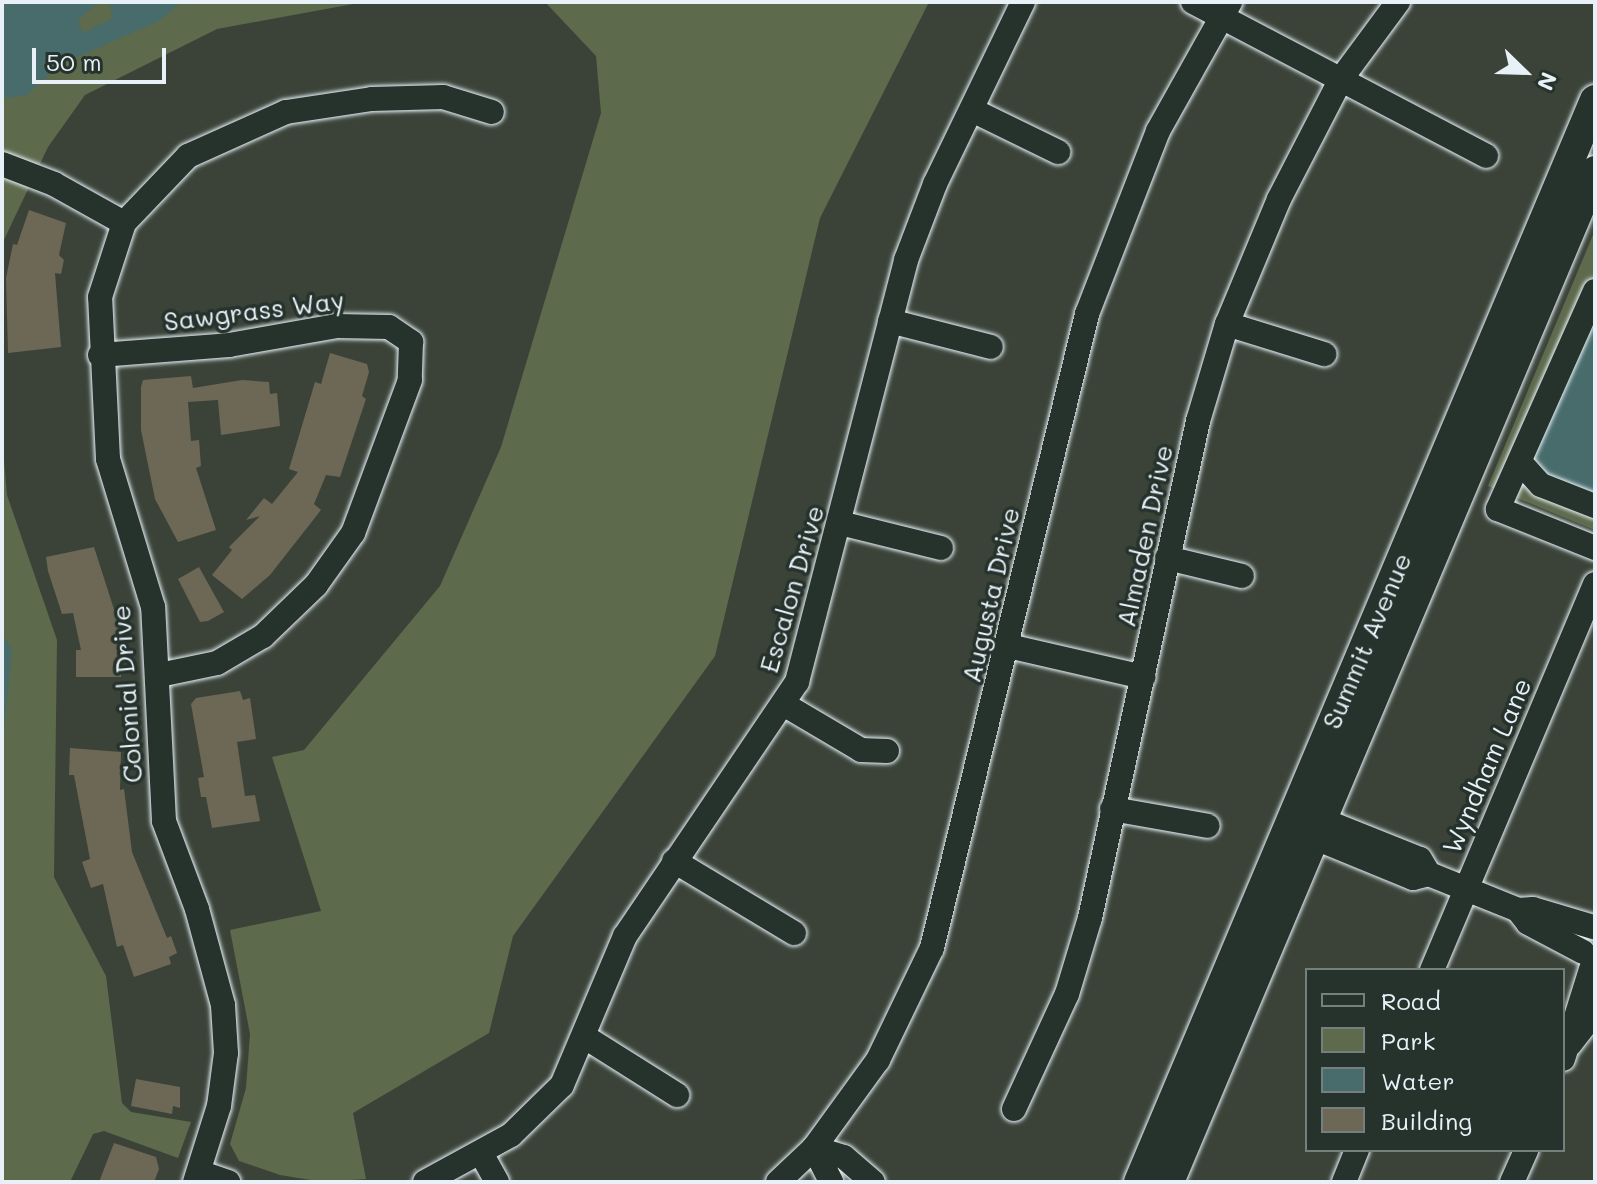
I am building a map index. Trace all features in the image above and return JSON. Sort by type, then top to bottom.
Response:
[{"type":"main road","name":"Summit Avenue","points":[[1139,1182],[1595,100]]},
{"type":"main road","name":"Summit Avenue","points":[[1169,1182],[1595,171]]},
{"type":"street","name":"Escalon Drive","points":[[425,1182],[481,1153],[548,1102],[585,1037],[620,944],[674,861],[785,705],[809,645],[890,321],[917,226],[1023,2]]},
{"type":"street","points":[[1193,2],[1225,9],[1341,79],[1486,156]]},
{"type":"street","name":"Almaden Drive","points":[[1014,1109],[1067,994],[1090,918],[1167,558],[1227,324],[1279,199],[1341,79],[1398,2]]},
{"type":"street","name":"Augusta Drive","points":[[778,1182],[814,1148],[878,1060],[932,948],[1096,285],[1158,131],[1225,9]]},
{"type":"street","name":"Colonial Drive","points":[[197,1177],[219,1106],[226,1053],[223,1005],[197,909],[164,821],[159,675],[153,607],[112,479],[100,355],[100,297],[124,223],[188,156],[286,112],[372,99],[443,97],[492,112]]},
{"type":"street","points":[[972,110],[1058,152]]},
{"type":"street","points":[[2,164],[54,184],[124,223]]},
{"type":"street","points":[[1595,291],[1498,509],[1595,548]]},
{"type":"street","points":[[890,321],[991,347]]},
{"type":"street","points":[[1227,324],[1324,354]]},
{"type":"street","name":"Sawgrass Way","points":[[100,355],[229,345],[337,326],[389,327],[411,342],[410,380],[379,467],[353,533],[316,585],[263,636],[217,663],[159,675]]},
{"type":"street","points":[[1520,462],[1541,485],[1595,506]]},
{"type":"street","points":[[840,523],[941,548]]},
{"type":"street","points":[[1167,558],[1242,576]]},
{"type":"street","name":"Wyndham Lane","points":[[1433,968],[1595,584]]},
{"type":"street","points":[[1008,646],[1143,677]]},
{"type":"street","points":[[785,705],[861,750],[887,751]]},
{"type":"street","points":[[1112,809],[1208,826]]},
{"type":"street","points":[[1319,829],[1413,878],[1429,874],[1518,910],[1533,909],[1594,926],[1590,964],[1566,1052]]},
{"type":"street","points":[[674,861],[794,933]]},
{"type":"street","points":[[1518,910],[1528,923],[1590,964]]},
{"type":"street","points":[[1566,1052],[1595,1012]]},
{"type":"street","points":[[585,1037],[677,1095]]},
{"type":"street","points":[[814,1148],[831,1182]]},
{"type":"street","points":[[814,1148],[844,1157],[873,1182]]},
{"type":"street","points":[[1344,1182],[1356,1152]]},
{"type":"street","points":[[1512,1182],[1525,1152]]},
{"type":"street","points":[[481,1153],[497,1182]]},
{"type":"street","points":[[197,1177],[228,1182]]},
{"type":"green space","points":[[2,2],[364,2],[217,29],[85,95],[48,147],[2,244]]},
{"type":"green space","points":[[545,2],[929,2],[820,218],[715,656],[513,936],[489,1033],[353,1113],[366,1179],[323,1182],[280,1175],[239,1161],[230,1144],[246,1088],[250,1034],[230,930],[321,911],[272,757],[304,750],[440,586],[501,447],[601,113],[596,56]]},
{"type":"green space","points":[[1595,230],[1595,530],[1488,486]]},
{"type":"green space","points":[[2,438],[7,495],[57,640],[54,877],[106,976],[122,1103],[131,1112],[191,1122],[178,1158],[104,1131],[93,1134],[70,1182],[2,1182]]},
{"type":"water","points":[[2,2],[99,2],[78,20],[83,33],[113,18],[109,2],[181,2],[159,21],[61,64],[27,95],[8,98],[2,97]]},
{"type":"water","points":[[1595,307],[1595,500],[1543,479],[1533,460]]},
{"type":"water","points":[[2,634],[12,650],[2,750]]},
{"type":"building","points":[[29,210],[66,223],[59,255],[64,260],[61,274],[55,273],[61,347],[8,353],[6,278],[13,244],[17,245]]},
{"type":"building","points":[[330,353],[367,364],[369,372],[362,396],[366,399],[340,477],[326,475],[314,504],[321,510],[270,575],[242,599],[212,575],[232,550],[229,547],[260,516],[246,520],[264,498],[272,504],[298,472],[289,469],[315,382],[321,384]]},
{"type":"building","points":[[191,376],[193,388],[242,380],[269,382],[270,394],[277,393],[280,426],[221,435],[218,400],[188,402],[191,441],[199,440],[201,466],[196,468],[216,530],[178,542],[155,499],[141,430],[141,387],[143,380]]},
{"type":"building","points":[[94,547],[120,628],[121,677],[76,677],[76,650],[81,650],[73,613],[62,614],[48,571],[46,557]]},
{"type":"building","points":[[199,567],[224,612],[200,622],[178,579]]},
{"type":"building","points":[[240,691],[243,700],[250,698],[256,739],[237,742],[245,796],[255,795],[260,821],[212,828],[206,797],[201,797],[198,778],[204,777],[191,704],[196,698]]},
{"type":"building","points":[[70,748],[121,752],[120,790],[124,789],[132,852],[167,938],[171,936],[177,953],[169,957],[171,964],[134,977],[123,945],[117,947],[103,884],[91,888],[82,862],[90,859],[74,775],[69,775]]},
{"type":"building","points":[[136,1079],[180,1087],[180,1108],[173,1106],[172,1114],[131,1106]]},
{"type":"building","points":[[114,1143],[156,1157],[159,1169],[154,1182],[99,1182]]}]
